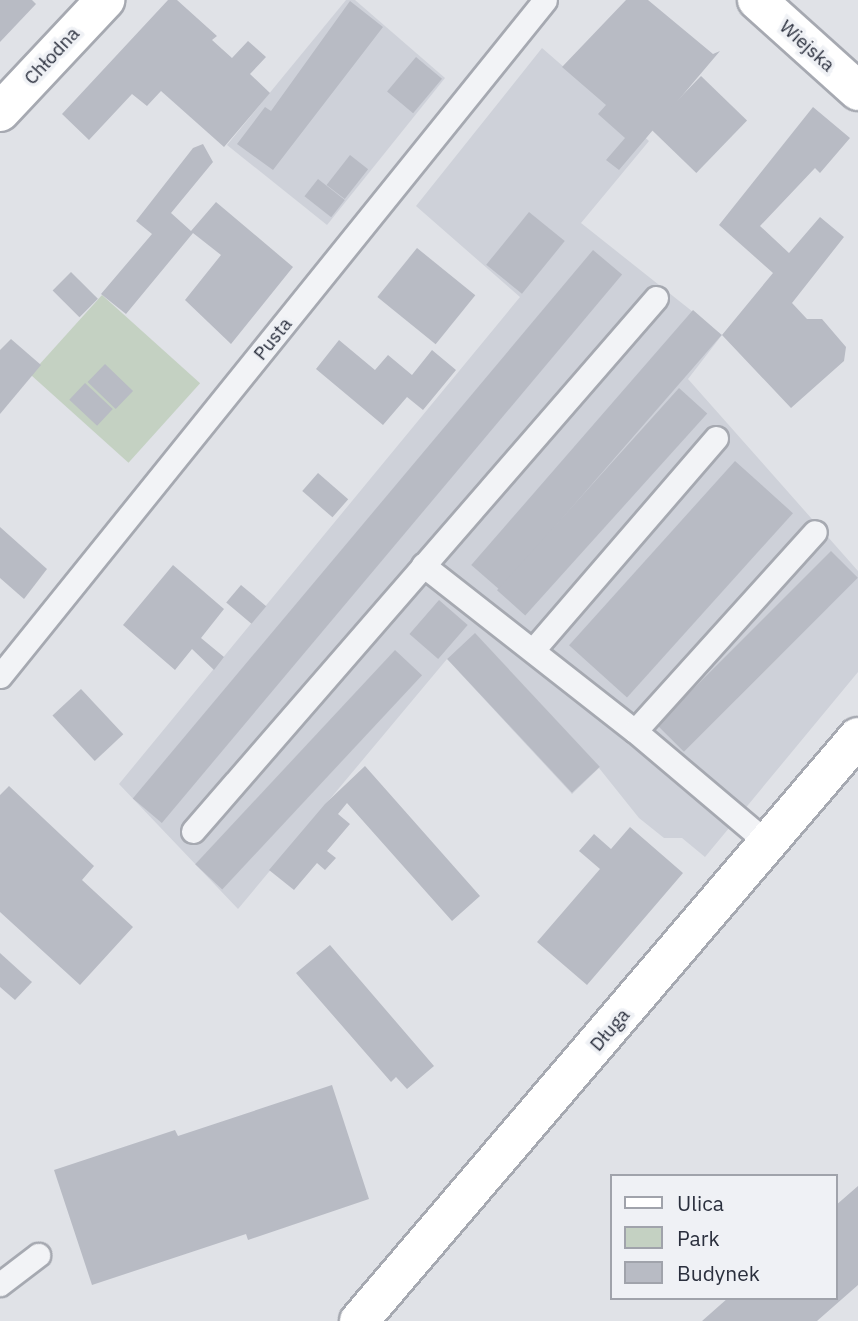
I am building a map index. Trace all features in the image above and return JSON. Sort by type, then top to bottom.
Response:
[{"type":"street","name":"Chłodna","points":[[0,112],[105,0]]},
{"type":"street","name":"Wiejska","points":[[757,0],[858,91]]},
{"type":"street","name":"Długa","points":[[359,1321],[769,845],[858,737]]},
{"type":"lane","name":"Pusta","points":[[0,676],[545,0]]},
{"type":"lane","points":[[193,831],[656,298]]},
{"type":"lane","points":[[533,650],[716,438]]},
{"type":"lane","points":[[635,731],[815,532]]},
{"type":"lane","points":[[423,565],[635,731],[769,845]]},
{"type":"lane","points":[[0,1284],[38,1255]]},
{"type":"shaded area","points":[[346,0],[355,0],[445,78],[327,225],[227,145]]},
{"type":"shaded area","points":[[542,48],[649,141],[581,223],[722,335],[688,379],[858,571],[858,672],[705,857],[682,838],[664,838],[639,818],[599,768],[572,794],[447,659],[238,909],[119,784],[520,297],[416,206]]},
{"type":"green space","points":[[102,295],[200,383],[128,463],[30,375]]},
{"type":"building","points":[[0,0],[32,0],[36,4],[0,42]]},
{"type":"building","points":[[168,0],[177,0],[217,36],[212,40],[232,58],[248,41],[266,57],[250,74],[270,93],[224,147],[161,91],[147,106],[132,94],[89,140],[62,114]]},
{"type":"building","points":[[626,0],[648,0],[713,54],[720,51],[619,170],[606,160],[625,138],[598,114],[606,105],[562,67]]},
{"type":"building","points":[[350,1],[383,27],[273,170],[237,144],[265,107],[271,111]]},
{"type":"building","points":[[416,57],[442,79],[413,113],[387,91]]},
{"type":"building","points":[[701,76],[747,120],[696,173],[650,129]]},
{"type":"building","points":[[813,107],[850,138],[820,173],[815,168],[760,226],[789,253],[820,217],[844,237],[792,303],[807,319],[822,319],[846,347],[844,361],[791,408],[722,335],[773,273],[719,225]]},
{"type":"building","points":[[203,144],[213,162],[171,213],[191,231],[216,202],[293,267],[231,344],[185,300],[221,255],[193,233],[126,314],[101,294],[152,234],[136,221],[193,148]]},
{"type":"building","points":[[350,155],[368,169],[345,199],[327,185]]},
{"type":"building","points":[[318,179],[345,200],[331,217],[304,196]]},
{"type":"building","points":[[529,212],[565,241],[522,294],[486,265]]},
{"type":"building","points":[[417,248],[475,295],[436,344],[377,297]]},
{"type":"building","points":[[593,250],[622,274],[162,823],[133,798]]},
{"type":"building","points":[[71,272],[98,299],[79,317],[53,290]]},
{"type":"building","points":[[693,310],[722,335],[500,590],[471,565]]},
{"type":"building","points":[[11,339],[41,365],[0,414],[0,350]]},
{"type":"building","points":[[339,340],[375,370],[388,355],[412,375],[432,350],[456,370],[423,410],[407,397],[383,425],[316,369]]},
{"type":"building","points":[[105,364],[133,391],[116,409],[88,382]]},
{"type":"building","points":[[85,383],[113,409],[97,426],[69,400]]},
{"type":"building","points":[[679,388],[707,413],[525,616],[497,590]]},
{"type":"building","points":[[735,461],[793,513],[627,697],[569,645]]},
{"type":"building","points":[[318,473],[348,499],[332,517],[302,491]]},
{"type":"building","points":[[0,527],[47,569],[24,599],[0,578]]},
{"type":"building","points":[[831,551],[858,578],[684,752],[657,725]]},
{"type":"building","points":[[173,565],[224,609],[201,638],[224,657],[214,670],[192,649],[175,670],[123,625]]},
{"type":"building","points":[[241,585],[266,606],[251,624],[226,603]]},
{"type":"building","points":[[439,600],[468,625],[438,659],[409,634]]},
{"type":"building","points":[[475,633],[600,767],[572,793],[447,659]]},
{"type":"building","points":[[395,650],[422,675],[222,890],[195,864]]},
{"type":"building","points":[[81,689],[123,734],[95,761],[52,716]]},
{"type":"building","points":[[365,766],[480,896],[452,921],[347,803],[338,814],[350,824],[327,851],[336,858],[325,870],[317,863],[294,890],[269,870],[325,804]]},
{"type":"building","points":[[9,786],[94,866],[82,880],[133,927],[80,985],[0,912],[0,795]]},
{"type":"building","points":[[630,827],[683,873],[587,985],[537,942],[600,869],[579,851],[594,834],[611,849]]},
{"type":"building","points":[[330,945],[434,1066],[407,1089],[396,1077],[391,1082],[296,973]]},
{"type":"building","points":[[0,953],[32,982],[15,1000],[0,987]]},
{"type":"building","points":[[332,1085],[369,1199],[248,1240],[246,1234],[92,1285],[54,1170],[175,1130],[178,1136]]},
{"type":"building","points":[[858,1186],[858,1285],[817,1321],[702,1321],[726,1300],[837,1300],[837,1204]]}]
